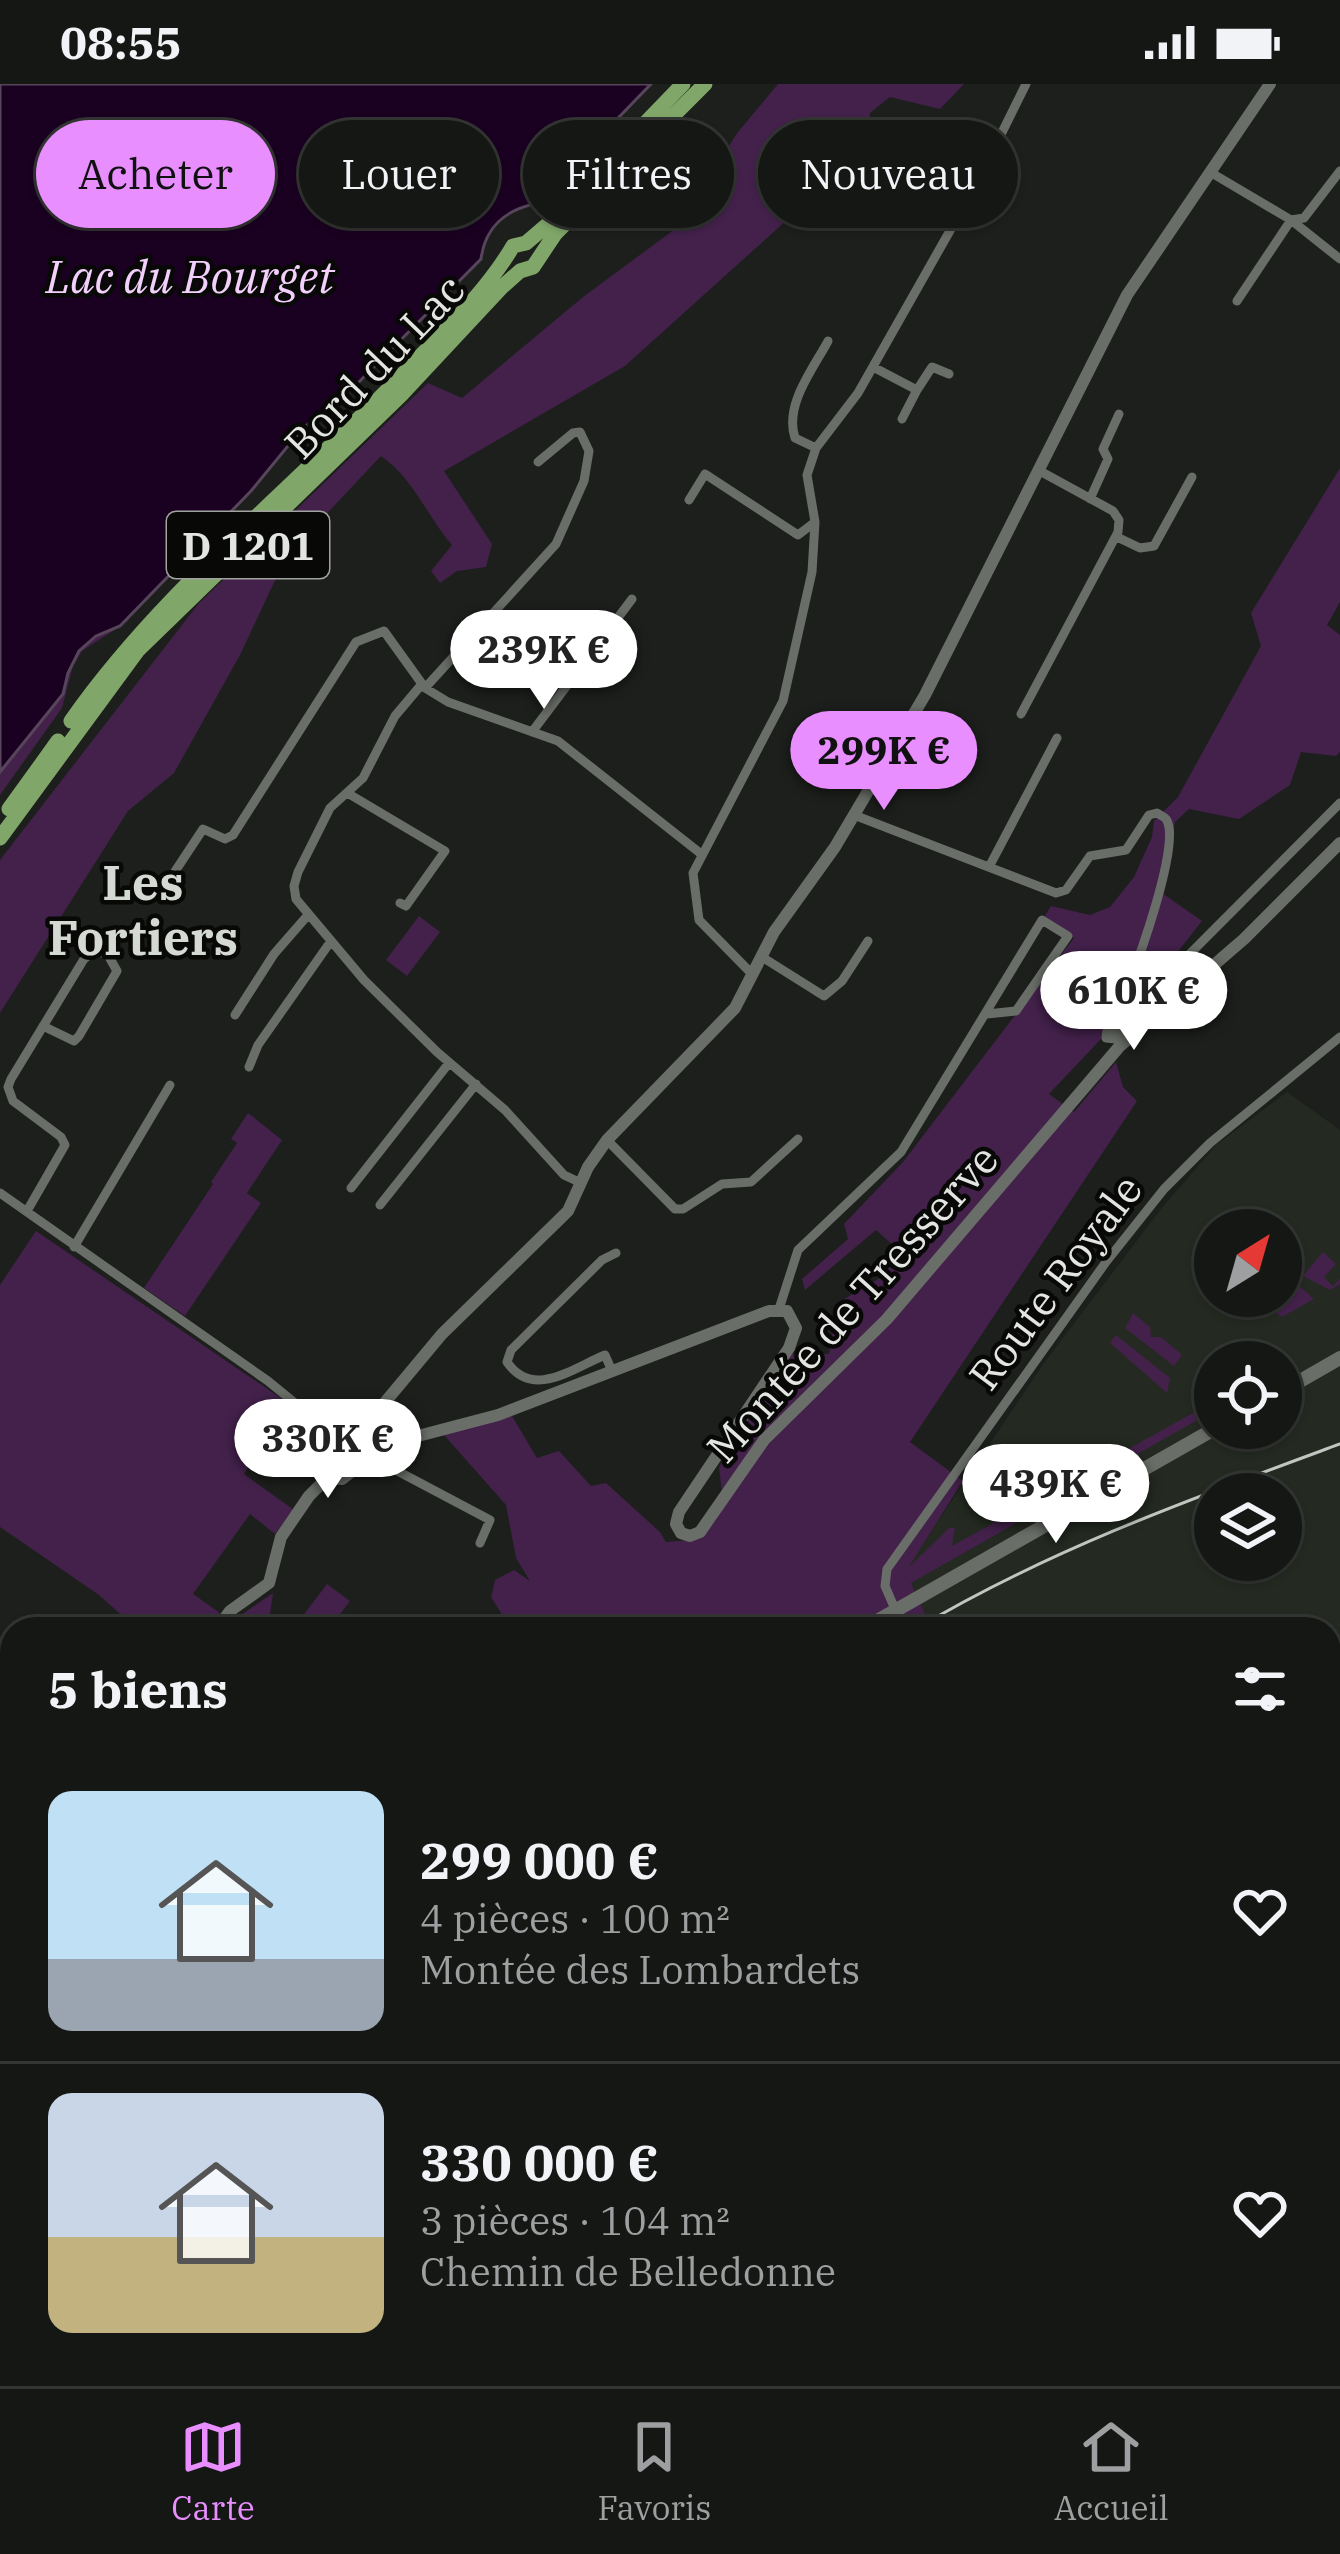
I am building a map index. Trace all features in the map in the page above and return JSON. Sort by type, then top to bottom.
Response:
[{"type":"main road","points":[[683,84],[526,243],[513,246],[514,265],[533,267],[555,234],[705,84]]},
{"type":"main road","points":[[526,243],[538,257]]},
{"type":"main road","name":"Bord du Lac","points":[[0,821],[106,672],[514,265]]},
{"type":"main road","name":"Bord du Lac","points":[[0,838],[154,626]]},
{"type":"main road","points":[[1302,1379],[1340,1358]]},
{"type":"main road","points":[[882,1617],[1194,1440]]},
{"type":"street","points":[[753,975],[698,920],[693,874],[783,700],[812,572],[815,522],[807,475],[816,448],[873,368],[988,163],[1026,84]]},
{"type":"street","points":[[349,1449],[353,1472],[338,1480],[330,1475],[328,1462],[349,1449],[431,1346],[568,1211],[607,1140],[725,1020],[779,923],[854,815],[931,683],[1127,296],[1270,84]]},
{"type":"street","points":[[1237,301],[1291,220],[1304,218],[1340,171]]},
{"type":"street","points":[[1210,172],[1291,220],[1340,259]]},
{"type":"street","points":[[816,448],[795,438],[790,424],[797,398],[828,341]]},
{"type":"street","points":[[902,419],[932,367],[949,374]]},
{"type":"street","points":[[873,368],[917,390]]},
{"type":"street","points":[[1090,499],[1108,459],[1102,449],[1119,415]]},
{"type":"street","points":[[538,462],[573,433],[586,439],[590,451],[584,481],[556,544],[395,716],[383,746],[350,794],[338,798],[330,808],[298,872],[296,898],[364,980],[449,1063],[506,1110],[564,1175],[580,1184]]},
{"type":"street","points":[[1021,714],[1117,537],[1118,516],[1038,470]]},
{"type":"street","points":[[689,500],[705,474],[798,535],[815,522]]},
{"type":"street","points":[[1117,537],[1140,548],[1154,546],[1192,477]]},
{"type":"street","points":[[532,732],[632,599]]},
{"type":"street","points":[[168,882],[203,829],[225,838],[233,835],[356,642],[384,631],[423,686],[448,702],[558,741],[700,853]]},
{"type":"street","points":[[988,867],[1057,738]]},
{"type":"street","points":[[350,794],[445,850],[406,906],[400,902]]},
{"type":"street","points":[[1106,1038],[1340,803]]},
{"type":"street","points":[[854,815],[1052,892],[1066,890],[1090,856],[1126,850],[1149,815],[1157,813],[1168,822],[1164,872],[1127,988],[1106,1024],[1106,1038]]},
{"type":"street","name":"Montée de Tresserve","points":[[349,1449],[498,1415],[779,1309],[794,1318],[795,1334],[679,1512],[677,1529],[686,1536],[705,1527],[764,1440],[887,1318],[1119,1047],[1244,939],[1340,843]]},
{"type":"street","points":[[235,1015],[274,954],[308,915]]},
{"type":"street","points":[[779,1309],[798,1250],[901,1152],[1042,920],[1068,935],[1016,1011],[987,1014]]},
{"type":"street","points":[[762,957],[824,996],[842,981],[868,940]]},
{"type":"street","points":[[248,1067],[331,941]]},
{"type":"street","points":[[27,1211],[65,1145],[8,1094],[11,1079],[43,1026],[88,953],[95,950],[108,955],[117,971],[79,1036],[74,1041],[64,1039],[43,1026]]},
{"type":"street","points":[[1106,1038],[1116,1039],[1172,991],[1175,996]]},
{"type":"street","name":"Route Royale","points":[[895,1609],[885,1586],[886,1569],[1129,1231],[1210,1143],[1340,1037]]},
{"type":"street","points":[[351,1188],[449,1063]]},
{"type":"street","points":[[380,1205],[476,1084]]},
{"type":"street","points":[[74,1246],[170,1085]]},
{"type":"street","points":[[607,1140],[650,1187],[675,1209],[683,1209],[722,1184],[752,1182],[798,1139]]},
{"type":"street","points":[[0,1193],[268,1381],[349,1449],[490,1520],[480,1543]]},
{"type":"street","name":"Montée de Tresserve","points":[[612,1371],[605,1354],[535,1382],[507,1362],[511,1350],[602,1260],[616,1252]]},
{"type":"street","points":[[226,1617],[269,1583],[280,1537],[308,1496],[330,1475]]},
{"type":"shaded area","points":[[778,84],[964,84],[940,109],[890,97],[870,113],[870,120],[758,120],[758,228],[778,228],[625,366],[444,471],[492,544],[486,567],[457,571],[440,583],[431,571],[452,545],[411,486],[381,456],[286,557],[240,655],[174,773],[128,811],[0,1013],[0,860],[199,603],[428,383],[462,398],[583,297],[676,228],[734,228],[734,138]]},
{"type":"shaded area","points":[[1340,468],[1340,602],[1327,625],[1340,635],[1340,752],[1336,756],[1301,752],[1290,785],[1239,819],[1189,809],[1175,822],[1162,893],[1202,921],[1151,986],[1049,1094],[1074,1112],[1116,1062],[1123,1087],[1137,1101],[910,1442],[963,1481],[908,1568],[949,1528],[955,1528],[952,1546],[1194,1413],[1194,1422],[911,1583],[925,1614],[920,1617],[504,1617],[491,1597],[495,1580],[514,1570],[530,1581],[516,1558],[506,1505],[444,1435],[512,1416],[537,1458],[559,1451],[591,1486],[606,1483],[666,1542],[699,1539],[716,1520],[722,1493],[719,1467],[790,1354],[829,1354],[837,1303],[885,1275],[896,1248],[876,1230],[805,1290],[802,1279],[848,1239],[844,1224],[903,1162],[1074,938],[1044,917],[1051,906],[1090,915],[1110,907],[1134,877],[1154,821],[1178,797],[1261,646],[1251,613]]},
{"type":"shaded area","points":[[141,595],[128,621],[82,651],[62,708],[0,795],[0,642]]},
{"type":"shaded area","points":[[419,916],[440,932],[407,976],[386,960]]},
{"type":"shaded area","points":[[1287,1092],[1340,1130],[1340,1617],[920,1617],[925,1614],[904,1572],[1044,1363],[1216,1145]]},
{"type":"shaded area","points":[[248,1113],[282,1140],[247,1193],[261,1203],[185,1316],[144,1288],[213,1184],[237,1143],[231,1139]]},
{"type":"shaded area","points":[[36,1231],[288,1403],[244,1474],[294,1510],[275,1534],[250,1514],[193,1594],[220,1613],[217,1617],[124,1617],[0,1527],[0,1285]]},
{"type":"shaded area","points":[[1323,1252],[1336,1264],[1324,1277],[1333,1286],[1340,1279],[1330,1290],[1303,1276]]},
{"type":"shaded area","points":[[1302,1288],[1314,1299],[1302,1306]]},
{"type":"shaded area","points":[[1133,1313],[1150,1327],[1151,1337],[1161,1337],[1182,1355],[1174,1366],[1125,1328]]},
{"type":"shaded area","points":[[1116,1335],[1170,1378],[1167,1393],[1110,1343]]},
{"type":"shaded area","points":[[327,1584],[350,1601],[338,1617],[302,1617]]},
{"type":"shaded area","points":[[273,1593],[270,1614],[278,1617],[238,1617]]},
{"type":"water","name":"Lac du Bourget","points":[[0,84],[651,84],[616,120],[523,120],[523,208],[499,221],[499,120],[299,120],[299,228],[494,228],[481,259],[358,383],[301,430],[251,491],[120,626],[96,636],[79,651],[63,694],[0,772]]},
{"type":"railway","points":[[937,1617],[1070,1550],[1340,1444]]},
{"type":"district","name":"Les Fortiers","points":[[143,910]]}]
